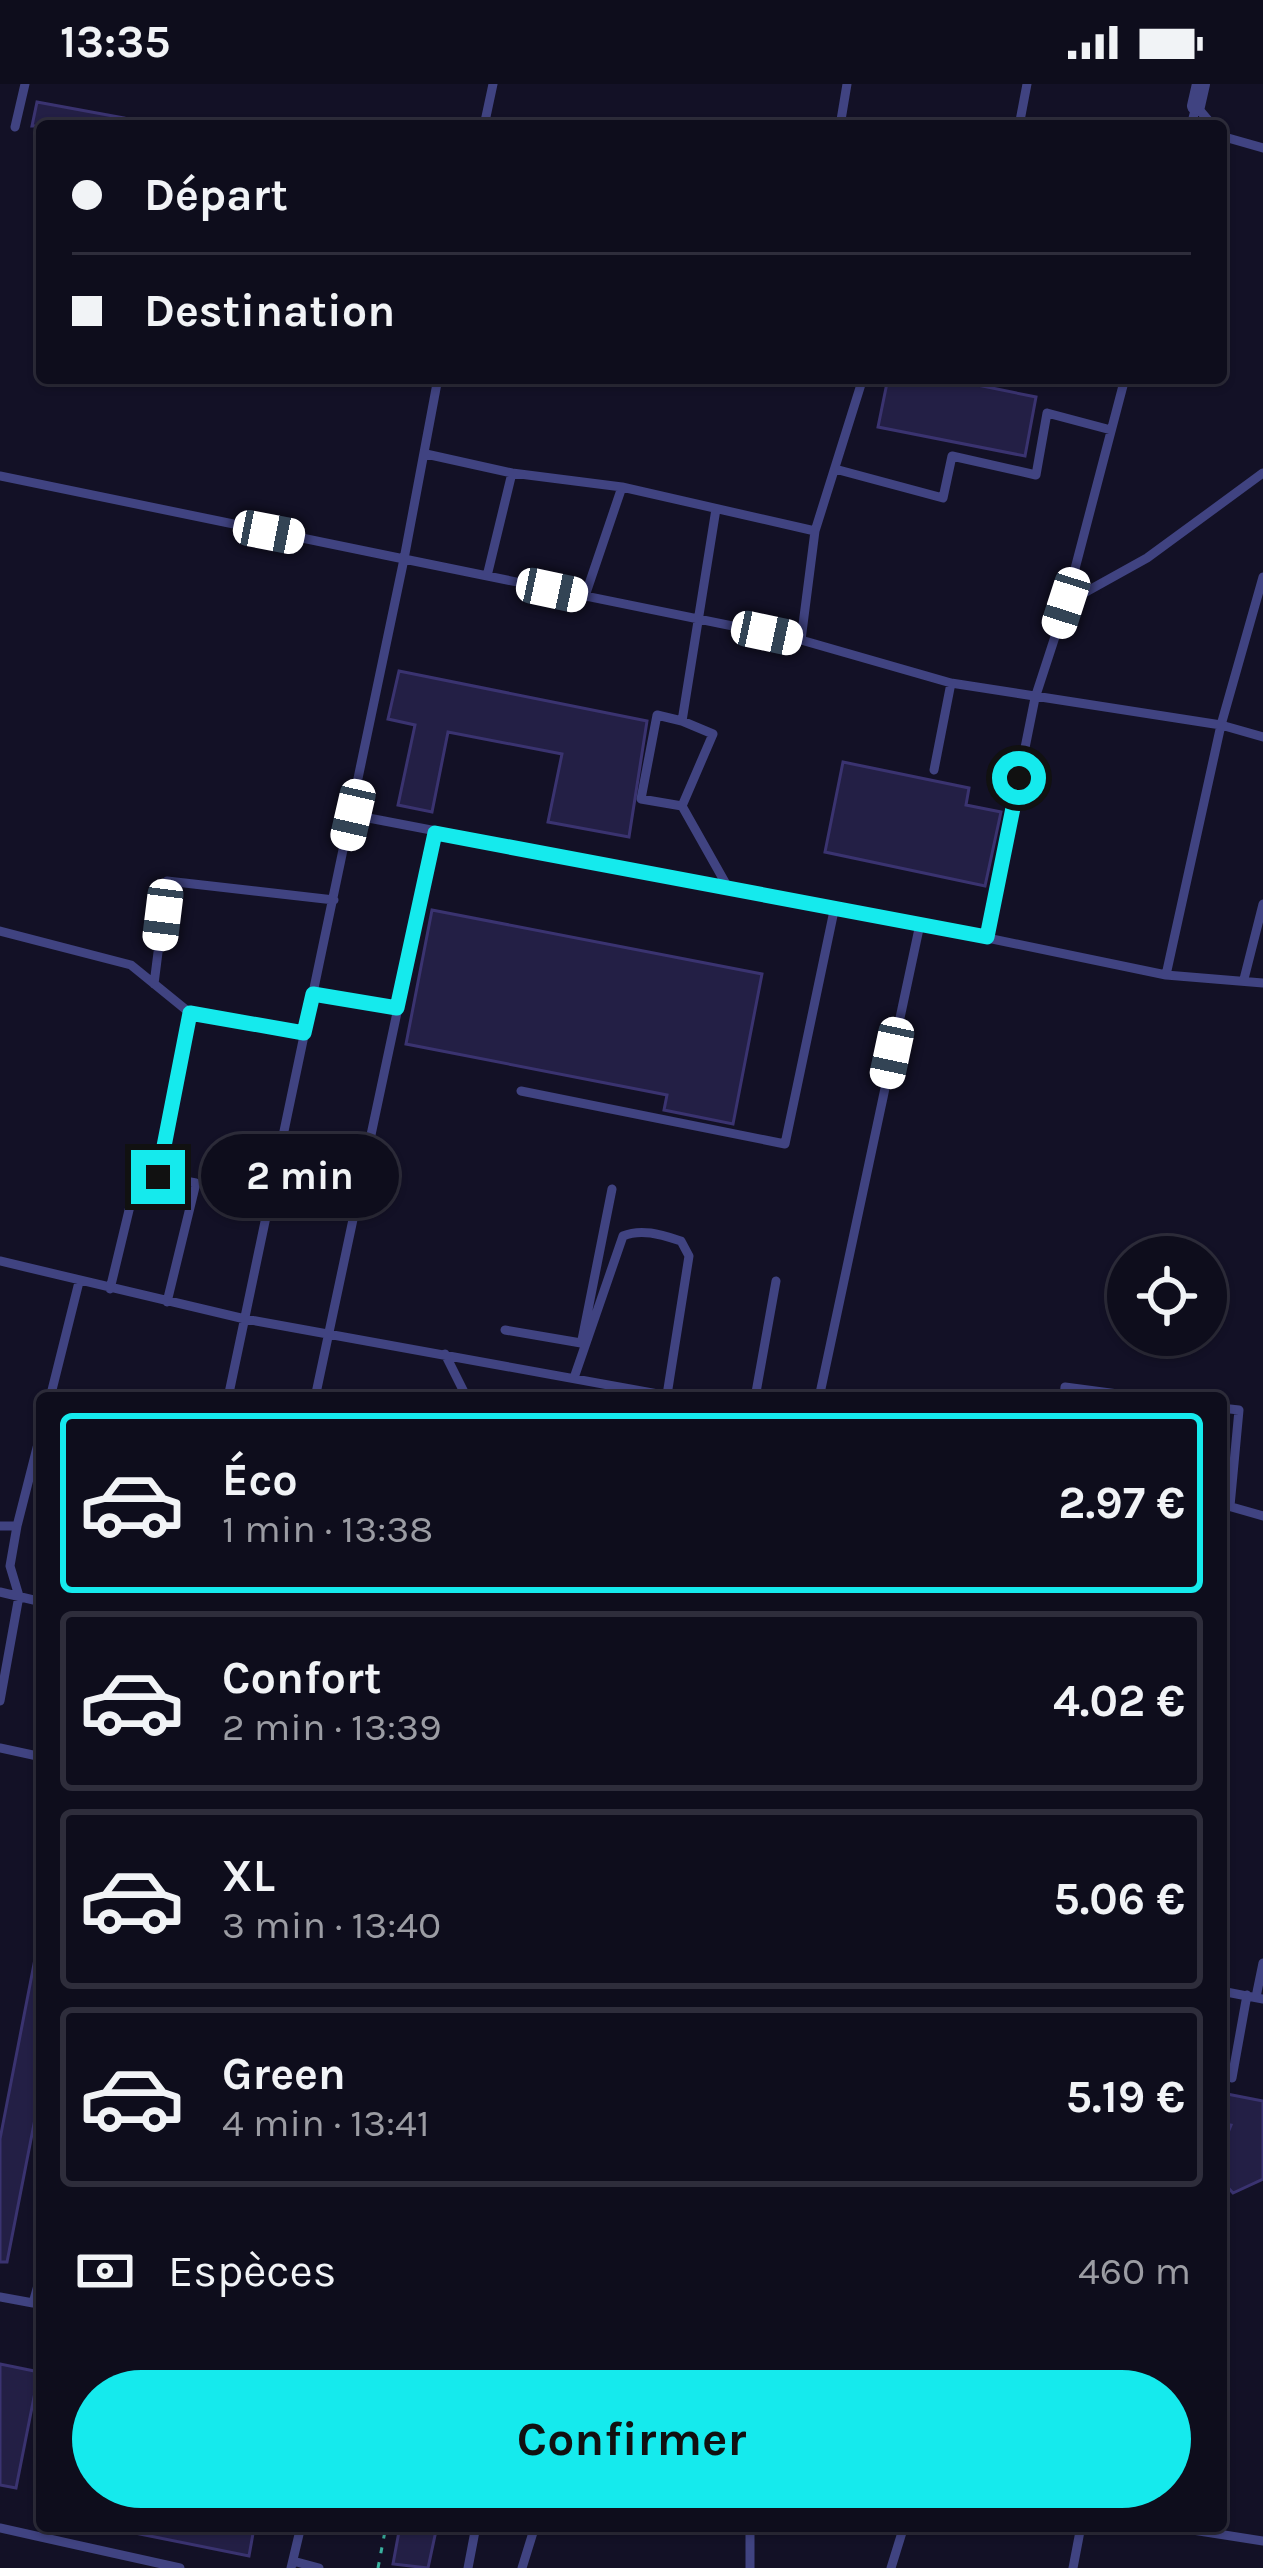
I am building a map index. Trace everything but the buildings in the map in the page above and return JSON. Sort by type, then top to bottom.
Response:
[{"type":"street","points":[[1196,106],[1201,84]]},
{"type":"lane","points":[[15,127],[25,84]]},
{"type":"lane","points":[[485,120],[493,84]]},
{"type":"lane","points":[[841,120],[847,84]]},
{"type":"lane","points":[[1020,120],[1027,84]]},
{"type":"lane","points":[[1192,120],[1196,106]]},
{"type":"lane","points":[[1196,106],[1208,120]]},
{"type":"lane","points":[[1227,138],[1263,148]]},
{"type":"lane","points":[[229,1392],[353,815],[437,384]]},
{"type":"lane","points":[[801,640],[815,531],[861,384]]},
{"type":"lane","points":[[987,937],[1035,698],[1066,603],[1124,384]]},
{"type":"lane","points":[[835,470],[943,498],[952,456],[1036,475],[1047,413],[1112,430]]},
{"type":"lane","points":[[425,454],[512,473],[622,487],[815,531]]},
{"type":"lane","points":[[487,576],[512,473]]},
{"type":"lane","points":[[1066,603],[1147,558],[1263,473]]},
{"type":"lane","points":[[0,476],[801,640],[952,683],[1221,725],[1263,737]]},
{"type":"lane","points":[[585,596],[622,487]]},
{"type":"lane","points":[[682,721],[716,509]]},
{"type":"lane","points":[[1166,975],[1221,725],[1263,577]]},
{"type":"lane","points":[[934,770],[952,683]]},
{"type":"lane","points":[[657,715],[713,734],[682,806],[641,799],[657,715]]},
{"type":"lane","points":[[682,806],[726,884]]},
{"type":"lane","points":[[353,815],[726,884],[1166,975],[1263,983]]},
{"type":"lane","points":[[316,1392],[435,833]]},
{"type":"lane","points":[[154,984],[167,880],[334,900]]},
{"type":"lane","points":[[1244,980],[1263,904]]},
{"type":"lane","points":[[521,1091],[784,1144],[835,906]]},
{"type":"lane","points":[[820,1392],[920,924]]},
{"type":"lane","points":[[0,931],[131,965],[190,1013],[304,1033]]},
{"type":"lane","points":[[313,994],[397,1008]]},
{"type":"lane","points":[[158,1177],[190,1013]]},
{"type":"lane","points":[[282,1138],[368,1153]]},
{"type":"lane","points":[[110,1289],[138,1173],[196,1184],[167,1301]]},
{"type":"lane","points":[[574,1375],[612,1189]]},
{"type":"lane","points":[[574,1375],[623,1236],[635,1231],[661,1235],[681,1241],[689,1256],[667,1392]]},
{"type":"lane","points":[[0,1261],[245,1319],[653,1392]]},
{"type":"lane","points":[[756,1392],[776,1281]]},
{"type":"lane","points":[[52,1392],[80,1282]]},
{"type":"lane","points":[[505,1330],[581,1343]]},
{"type":"lane","points":[[445,1354],[464,1392]]},
{"type":"lane","points":[[1065,1392],[1065,1387],[1103,1392]]},
{"type":"lane","points":[[1227,1409],[1239,1410],[1227,1498]]},
{"type":"lane","points":[[0,1701],[19,1596],[10,1566],[36,1451]]},
{"type":"lane","points":[[1227,1505],[1263,1516]]},
{"type":"lane","points":[[0,1526],[16,1526]]},
{"type":"lane","points":[[0,1592],[36,1600]]},
{"type":"lane","points":[[0,1748],[36,1755]]},
{"type":"lane","points":[[1232,2078],[1263,1963]]},
{"type":"lane","points":[[0,2297],[33,2303],[36,2292]]},
{"type":"lane","points":[[0,2528],[180,2568]]},
{"type":"lane","points":[[300,2532],[292,2565],[319,2568]]},
{"type":"lane","points":[[468,2568],[475,2532]]},
{"type":"lane","points":[[522,2568],[533,2532]]},
{"type":"lane","points":[[750,2532],[750,2568]]},
{"type":"lane","points":[[891,2568],[902,2532]]},
{"type":"lane","points":[[1073,2568],[1080,2532]]},
{"type":"lane","points":[[1209,2532],[1263,2540]]},
{"type":"path","points":[[378,2568],[385,2532]]},
{"type":"route","points":[[158,1177],[190,1013],[304,1033],[313,994],[397,1008],[435,833],[726,884],[987,937],[1019,778]]}]
